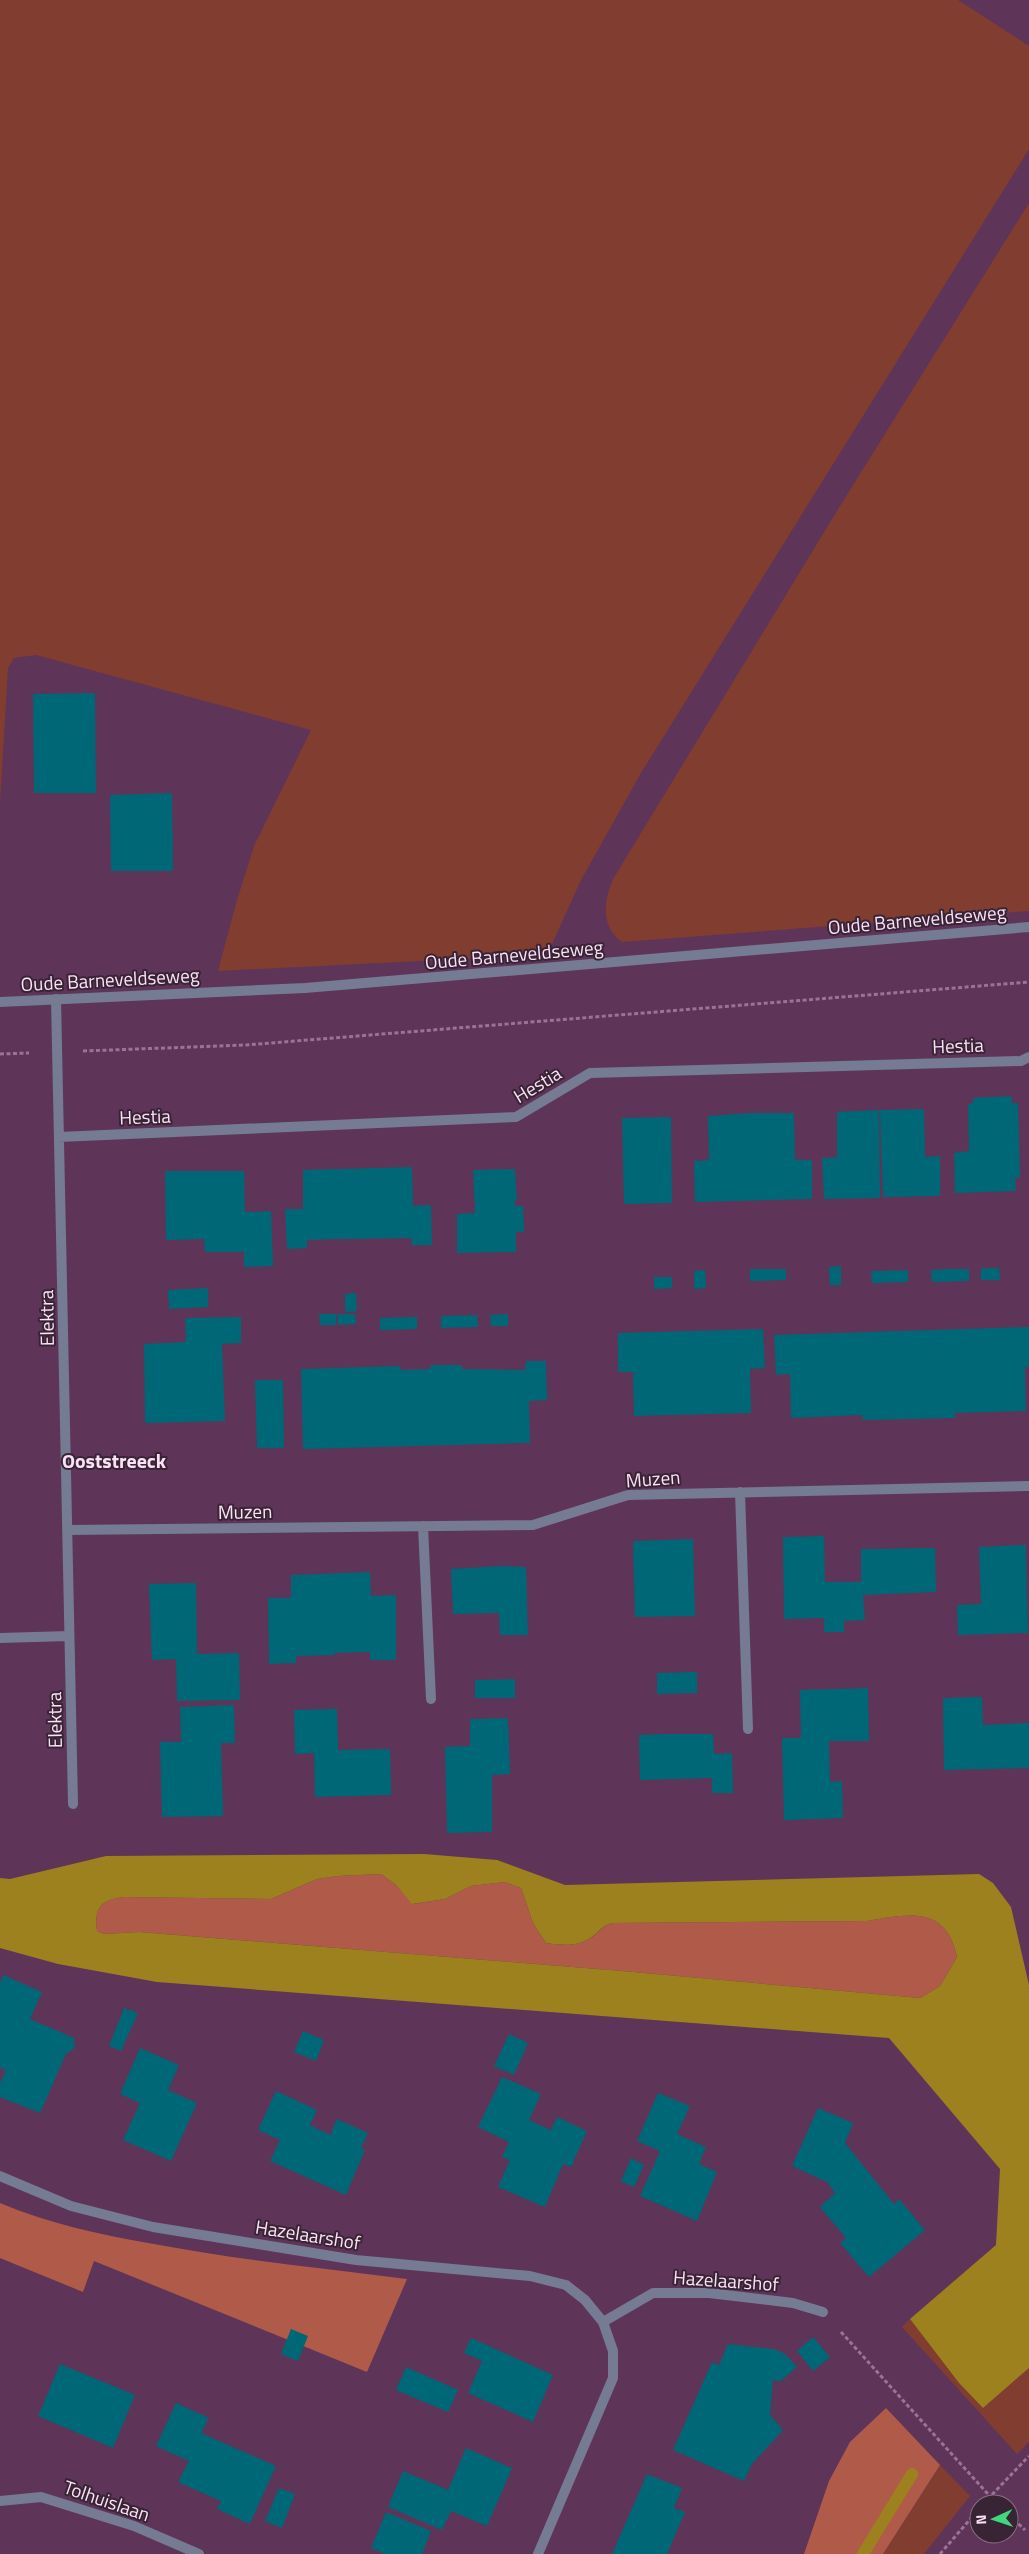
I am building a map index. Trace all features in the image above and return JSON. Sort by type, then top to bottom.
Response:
[{"type":"street","name":"Oude Barneveldseweg","points":[[0,1002],[305,988],[1029,927]]},
{"type":"street","name":"Elektra","points":[[56,999],[73,1804]]},
{"type":"street","name":"Hestia","points":[[60,1137],[516,1117],[590,1073],[1020,1061],[1029,1057]]},
{"type":"street","name":"Muzen","points":[[67,1530],[533,1525],[628,1495],[1029,1486]]},
{"type":"street","points":[[740,1492],[748,1729]]},
{"type":"street","points":[[423,1526],[431,1699]]},
{"type":"street","points":[[0,1638],[69,1636]]},
{"type":"street","name":"Hazelaarshof","points":[[0,2176],[71,2206],[152,2227],[356,2260],[530,2276],[566,2285],[585,2300],[603,2322],[613,2352],[613,2378],[538,2554]]},
{"type":"street","name":"Hazelaarshof","points":[[603,2322],[653,2293],[709,2293],[793,2303],[823,2312]]},
{"type":"street","name":"Tolhuislaan","points":[[0,2501],[41,2496],[134,2526],[199,2554]]},
{"type":"path","points":[[0,1054],[255,1044],[1029,982]]},
{"type":"path","points":[[823,2312],[986,2494]]},
{"type":"path","points":[[994,2494],[1029,2456]]},
{"type":"path","points":[[940,2554],[969,2521]]},
{"type":"path","points":[[1019,2524],[1025,2530]]},
{"type":"shaded area","points":[[0,0],[958,0],[1029,46],[1029,149],[641,773],[581,880],[552,944],[540,955],[218,971],[254,846],[311,730],[36,655],[14,658],[8,668],[0,803]]},
{"type":"shaded area","points":[[1029,203],[1029,911],[622,942],[615,936],[607,921],[606,904],[613,879],[840,506]]},
{"type":"shaded area","points":[[424,1854],[497,1860],[565,1885],[979,1874],[993,1883],[1011,1907],[1029,1985],[1029,2368],[983,2408],[959,2383],[910,2319],[996,2245],[1000,2169],[889,2038],[157,1982],[58,1964],[0,1948],[0,1878],[10,1879],[106,1856]],"holes":[[[381,1874],[396,1885],[412,1904],[445,1899],[471,1886],[505,1882],[521,1888],[533,1923],[546,1943],[563,1945],[579,1943],[590,1938],[606,1925],[613,1923],[867,1921],[897,1916],[911,1916],[924,1917],[935,1921],[944,1928],[952,1940],[957,1957],[940,1986],[920,1998],[622,1971],[139,1932],[104,1934],[97,1931],[98,1910],[105,1903],[116,1898],[271,1899],[317,1879]]]},
{"type":"shaded area","points":[[381,1874],[396,1885],[413,1904],[445,1899],[471,1886],[505,1882],[521,1888],[533,1923],[546,1943],[563,1945],[579,1943],[593,1936],[606,1925],[613,1923],[867,1921],[897,1916],[911,1916],[924,1917],[935,1921],[944,1928],[952,1940],[957,1957],[940,1986],[920,1998],[622,1971],[139,1932],[104,1934],[97,1931],[98,1910],[105,1903],[116,1898],[271,1899],[317,1879]]},
{"type":"shaded area","points":[[0,2203],[57,2223],[134,2241],[249,2259],[407,2279],[367,2372],[94,2261],[83,2292],[0,2258]]},
{"type":"shaded area","points":[[910,2319],[959,2383],[983,2408],[1029,2368],[1029,2442],[1017,2454],[902,2327]]},
{"type":"shaded area","points":[[886,2408],[940,2465],[883,2554],[804,2554],[829,2481],[850,2442]]},
{"type":"shaded area","points":[[940,2465],[969,2495],[969,2497],[924,2554],[883,2554]]},
{"type":"building","points":[[95,693],[96,793],[34,793],[33,694]]},
{"type":"building","points":[[172,793],[173,871],[111,871],[110,795]]},
{"type":"building","points":[[1011,1096],[1012,1103],[1018,1103],[1020,1178],[1015,1177],[1016,1191],[955,1193],[954,1153],[969,1151],[968,1104],[973,1103],[973,1098]]},
{"type":"building","points":[[924,1109],[925,1157],[940,1156],[940,1196],[883,1197],[880,1110]]},
{"type":"building","points":[[879,1110],[880,1198],[824,1199],[822,1158],[837,1157],[837,1112]]},
{"type":"building","points":[[794,1113],[795,1160],[812,1160],[812,1199],[695,1202],[694,1161],[709,1160],[708,1116]]},
{"type":"building","points":[[671,1117],[672,1203],[624,1204],[622,1118]]},
{"type":"building","points":[[412,1167],[413,1206],[431,1205],[432,1245],[412,1245],[411,1238],[342,1239],[307,1240],[307,1248],[287,1249],[285,1209],[303,1209],[303,1170]]},
{"type":"building","points":[[515,1169],[517,1200],[515,1200],[515,1206],[523,1206],[524,1232],[516,1232],[516,1252],[457,1253],[457,1214],[475,1213],[473,1170]]},
{"type":"building","points":[[165,1171],[244,1171],[245,1212],[271,1211],[273,1266],[244,1267],[244,1252],[205,1252],[204,1239],[166,1240]]},
{"type":"building","points":[[841,1266],[841,1285],[830,1285],[829,1267]]},
{"type":"building","points":[[981,1268],[999,1268],[1000,1280],[981,1280]]},
{"type":"building","points":[[750,1269],[786,1269],[786,1280],[750,1281]]},
{"type":"building","points":[[969,1269],[969,1281],[932,1282],[931,1270]]},
{"type":"building","points":[[705,1270],[706,1288],[694,1289],[694,1271]]},
{"type":"building","points":[[908,1270],[908,1282],[872,1283],[871,1271]]},
{"type":"building","points":[[654,1277],[672,1277],[672,1288],[654,1289]]},
{"type":"building","points":[[208,1288],[208,1307],[169,1309],[168,1290]]},
{"type":"building","points":[[356,1293],[357,1311],[345,1312],[345,1294]]},
{"type":"building","points":[[319,1314],[337,1314],[336,1325],[320,1325]]},
{"type":"building","points":[[338,1314],[355,1314],[356,1324],[338,1325]]},
{"type":"building","points":[[508,1314],[508,1326],[491,1326],[490,1315]]},
{"type":"building","points":[[477,1315],[478,1327],[441,1328],[441,1316]]},
{"type":"building","points":[[241,1317],[241,1343],[222,1344],[225,1421],[145,1423],[144,1344],[186,1342],[185,1318]]},
{"type":"building","points":[[417,1317],[417,1329],[380,1330],[380,1318]]},
{"type":"building","points":[[1029,1327],[1029,1367],[1025,1367],[1026,1411],[955,1413],[955,1418],[863,1420],[862,1415],[791,1418],[790,1374],[776,1375],[774,1335]]},
{"type":"building","points":[[763,1329],[765,1368],[750,1369],[751,1413],[634,1416],[633,1372],[618,1372],[618,1333]]},
{"type":"building","points":[[526,1361],[546,1361],[547,1400],[529,1401],[530,1443],[303,1449],[301,1369],[400,1366],[401,1370],[430,1369],[431,1365],[462,1365],[462,1369],[525,1370]]},
{"type":"building","points":[[255,1380],[283,1380],[284,1448],[257,1448]]},
{"type":"building","points":[[824,1536],[825,1582],[861,1582],[861,1549],[935,1548],[936,1592],[863,1595],[865,1620],[844,1621],[844,1632],[824,1632],[824,1618],[784,1619],[783,1537]]},
{"type":"building","points":[[693,1539],[695,1616],[635,1617],[633,1541]]},
{"type":"building","points":[[1026,1545],[1028,1633],[958,1635],[957,1605],[981,1604],[979,1547]]},
{"type":"building","points":[[501,1566],[526,1567],[528,1635],[500,1635],[499,1613],[453,1614],[451,1569]]},
{"type":"building","points":[[370,1572],[371,1596],[396,1595],[396,1660],[370,1660],[370,1652],[334,1653],[335,1655],[296,1656],[296,1663],[269,1664],[268,1598],[291,1598],[291,1575]]},
{"type":"building","points":[[196,1583],[197,1654],[239,1653],[240,1700],[177,1701],[176,1659],[152,1660],[149,1584]]},
{"type":"building","points":[[697,1672],[697,1693],[657,1694],[657,1673]]},
{"type":"building","points":[[515,1679],[515,1698],[475,1698],[475,1680]]},
{"type":"building","points":[[868,1688],[869,1741],[829,1741],[830,1782],[842,1781],[843,1818],[784,1820],[782,1738],[801,1738],[800,1690]]},
{"type":"building","points":[[982,1697],[983,1725],[1029,1723],[1029,1768],[944,1770],[943,1698]]},
{"type":"building","points":[[234,1705],[235,1743],[221,1743],[223,1816],[162,1817],[160,1742],[181,1742],[180,1707]]},
{"type":"building","points":[[337,1709],[338,1750],[390,1749],[391,1795],[315,1797],[314,1753],[295,1754],[294,1710]]},
{"type":"building","points":[[508,1718],[510,1774],[492,1775],[492,1832],[447,1833],[445,1747],[470,1746],[470,1719]]},
{"type":"building","points":[[713,1734],[714,1754],[732,1753],[733,1793],[712,1793],[712,1778],[640,1780],[639,1735]]},
{"type":"building","points":[[3,1975],[42,1992],[30,2019],[74,2038],[75,2048],[66,2054],[40,2113],[0,2097],[0,2083],[6,2070],[0,2068],[0,1983]]},
{"type":"building","points":[[124,2008],[138,2013],[121,2051],[109,2046]]},
{"type":"building","points":[[303,2031],[324,2040],[316,2061],[294,2052]]},
{"type":"building","points":[[509,2034],[528,2043],[514,2075],[494,2066]]},
{"type":"building","points":[[140,2048],[179,2065],[168,2090],[197,2103],[171,2161],[123,2140],[140,2103],[120,2094]]},
{"type":"building","points":[[502,2077],[541,2094],[529,2120],[551,2130],[557,2117],[587,2131],[571,2167],[563,2164],[545,2207],[498,2187],[510,2160],[502,2157],[509,2142],[478,2127]]},
{"type":"building","points":[[276,2091],[317,2110],[310,2125],[330,2135],[337,2119],[368,2133],[361,2148],[365,2150],[346,2195],[270,2161],[280,2140],[258,2130]]},
{"type":"building","points":[[658,2093],[690,2106],[677,2134],[706,2147],[699,2164],[717,2172],[697,2221],[640,2196],[660,2151],[637,2141]]},
{"type":"building","points":[[818,2108],[853,2123],[845,2143],[894,2204],[899,2199],[925,2230],[869,2277],[840,2243],[846,2238],[820,2207],[835,2193],[827,2182],[792,2166]]},
{"type":"building","points":[[631,2158],[644,2165],[634,2187],[621,2181]]},
{"type":"building","points":[[291,2329],[308,2336],[298,2361],[281,2354]]},
{"type":"building","points":[[813,2337],[830,2357],[813,2371],[797,2351]]},
{"type":"building","points":[[471,2338],[553,2375],[533,2422],[468,2393],[482,2361],[464,2353]]},
{"type":"building","points":[[728,2344],[774,2349],[785,2354],[797,2367],[781,2381],[773,2380],[770,2415],[783,2430],[752,2464],[744,2481],[673,2450],[712,2362],[719,2365]]},
{"type":"building","points":[[60,2364],[135,2395],[113,2448],[38,2416]]},
{"type":"building","points":[[406,2367],[458,2390],[448,2412],[396,2390]]},
{"type":"building","points":[[176,2403],[209,2418],[201,2433],[276,2466],[250,2524],[217,2509],[221,2501],[178,2482],[189,2461],[156,2446]]},
{"type":"building","points":[[466,2448],[512,2468],[487,2526],[451,2511],[442,2530],[388,2507],[403,2471],[448,2490]]},
{"type":"building","points":[[647,2474],[682,2488],[674,2508],[685,2512],[667,2554],[612,2554]]},
{"type":"building","points":[[279,2488],[295,2494],[282,2528],[265,2521]]},
{"type":"building","points":[[386,2512],[431,2531],[422,2554],[384,2554],[371,2548]]},
{"type":"waterway","points":[[863,2554],[912,2474]]},
{"type":"district","name":"Ooststreeck","points":[[114,1460]]}]
